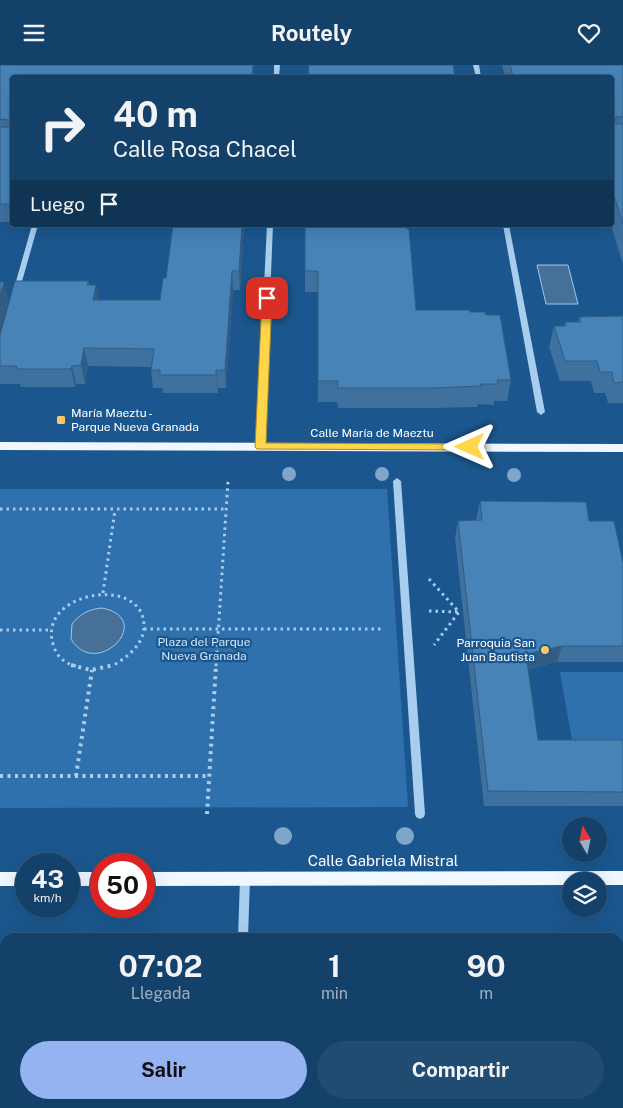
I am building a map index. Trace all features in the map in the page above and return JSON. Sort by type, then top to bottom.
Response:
[{"type":"main road","name":"Calle María de Maeztu","points":[[0,446],[623,448]]},
{"type":"main road","name":"Calle Gabriela Mistral","points":[[155,879],[623,878]]},
{"type":"main road","points":[[0,879],[15,879]]},
{"type":"street","points":[[15,297],[34,227]]},
{"type":"street","points":[[260,447],[270,227]]},
{"type":"street","points":[[506,227],[541,412]]},
{"type":"street","points":[[397,481],[420,814]]},
{"type":"street","points":[[243,933],[245,879]]},
{"type":"path","points":[[207,814],[228,481]]},
{"type":"path","points":[[0,509],[227,509]]},
{"type":"path","points":[[103,593],[115,510]]},
{"type":"path","points":[[103,593],[117,595],[138,607],[143,618],[144,629],[141,642],[133,653],[122,662],[92,670],[77,668],[64,662],[56,653],[51,642],[51,630],[56,618],[64,608],[76,600],[89,595],[103,593]]},
{"type":"path","points":[[442,611],[464,611]]},
{"type":"path","points":[[144,629],[407,629]]},
{"type":"path","points":[[0,630],[51,630]]},
{"type":"path","points":[[76,776],[92,670]]},
{"type":"path","points":[[0,776],[210,776]]},
{"type":"green space","name":"Plaza del Parque Nueva Granada","points":[[0,489],[387,489],[408,807],[0,808]]},
{"type":"green space","points":[[560,672],[623,672],[623,746],[573,746]]},
{"type":"shaded area","points":[[537,265],[568,265],[578,304],[546,304]]},
{"type":"shaded area","points":[[102,608],[117,614],[124,623],[123,634],[106,651],[94,653],[82,650],[71,639],[72,624],[85,613]]},
{"type":"building","points":[[0,65],[253,65],[252,75],[10,75],[10,125],[9,120],[0,119]]},
{"type":"building","points":[[309,65],[453,65],[455,75],[308,75]]},
{"type":"building","points":[[510,65],[623,65],[623,117],[616,117],[614,123],[614,75],[512,75]]},
{"type":"building","points":[[614,123],[623,124],[623,224],[614,196]]},
{"type":"building","points":[[10,125],[10,204],[0,204],[0,127],[8,127]]},
{"type":"building","points":[[173,227],[242,227],[239,271],[232,271],[225,370],[216,370],[216,375],[160,375],[160,370],[151,370],[154,349],[84,348],[81,365],[72,366],[71,369],[16,369],[17,366],[0,366],[0,335],[15,281],[89,281],[87,285],[96,285],[93,300],[160,300],[163,278],[166,278]]},
{"type":"building","points":[[305,227],[407,227],[409,229],[416,310],[470,310],[470,312],[485,312],[486,315],[500,315],[511,380],[497,380],[498,384],[480,384],[481,386],[433,388],[338,388],[338,381],[318,381],[318,271],[305,271]]},
{"type":"building","points":[[0,282],[4,282],[0,295]]},
{"type":"building","points":[[623,316],[623,382],[614,383],[612,372],[600,372],[597,361],[565,361],[554,326],[566,326],[565,322],[581,322],[579,317]]},
{"type":"building","name":"Parroquia San Juan Bautista","points":[[480,501],[586,502],[589,521],[614,521],[623,563],[623,646],[562,646],[526,654],[538,740],[623,740],[623,792],[488,791],[458,521],[482,520]]},
{"type":"place","name":"María Maeztu - Parque Nueva Granada","points":[[61,420]]},
{"type":"place","name":"Parroquia San Juan Bautista","points":[[545,650]]},
{"type":"route","points":[[267,298],[260,447],[470,447]]}]
